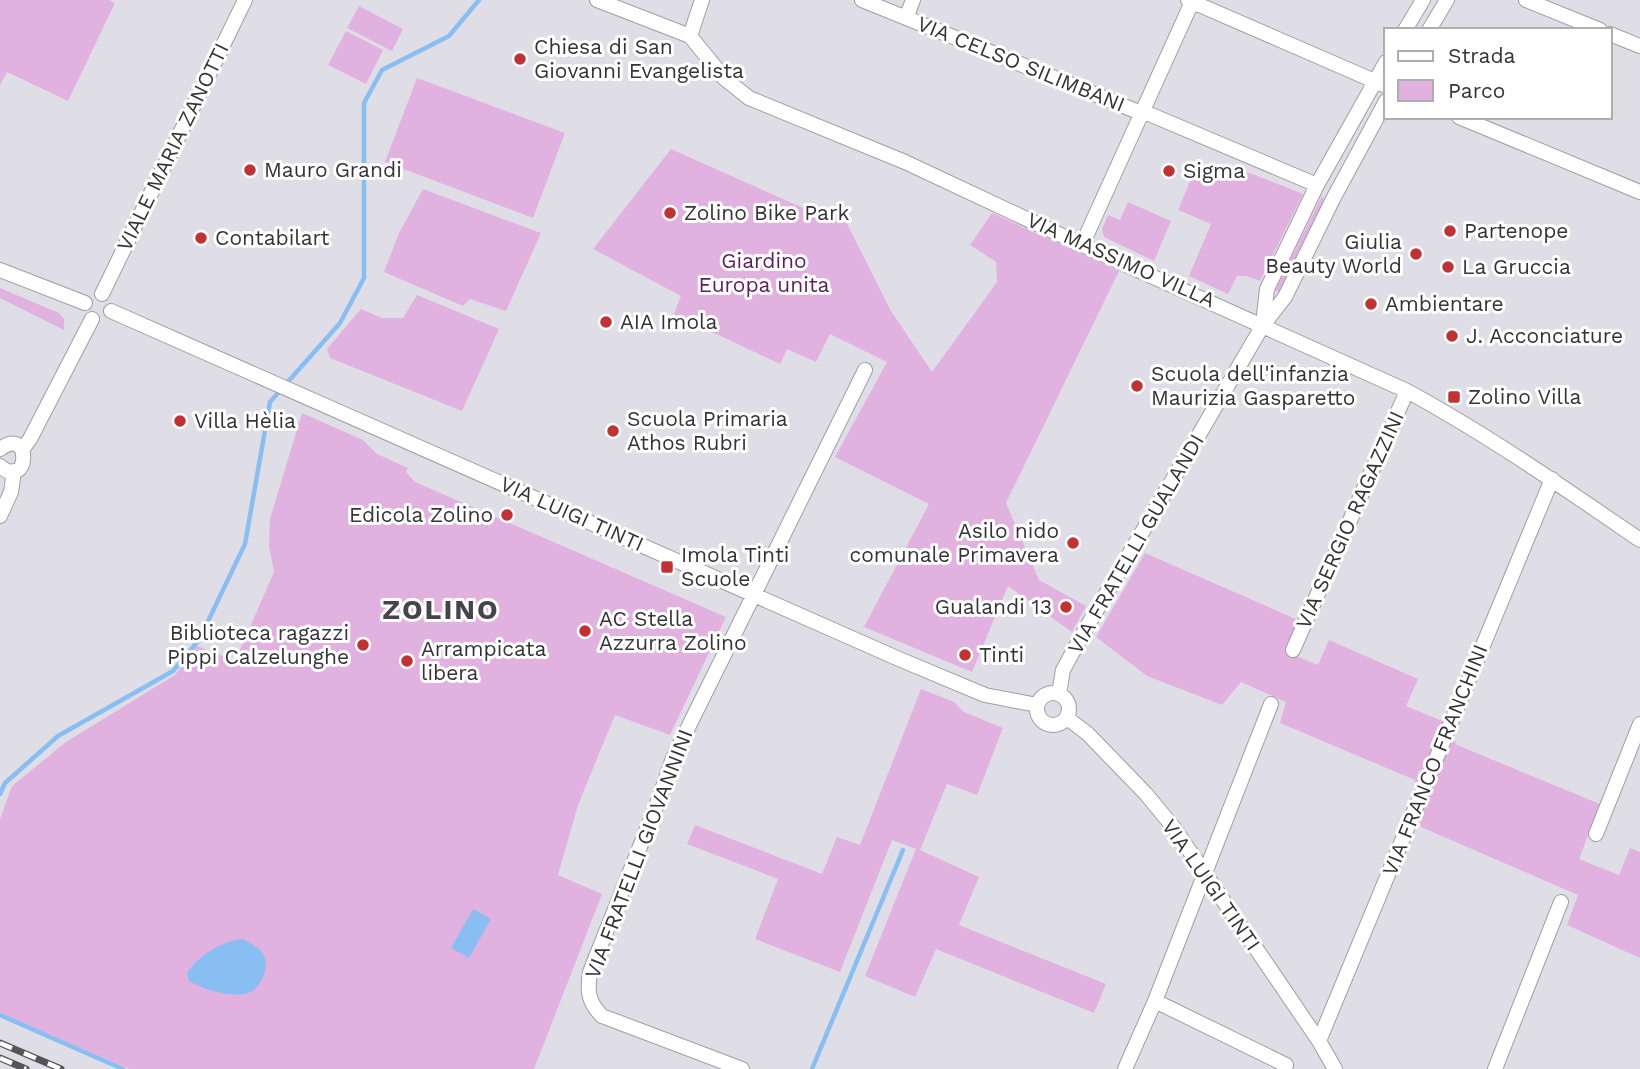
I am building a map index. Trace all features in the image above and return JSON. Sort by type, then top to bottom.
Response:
[{"type":"street","name":"VIALE MARIA ZANOTTI","points":[[102,294],[245,0]]},
{"type":"street","name":"VIA MASSIMO VILLA","points":[[597,0],[690,36],[724,78],[749,98],[905,162],[1082,245],[1407,390],[1552,479],[1640,540]]},
{"type":"street","points":[[690,36],[702,0]]},
{"type":"street","name":"VIA CELSO SILIMBANI","points":[[862,0],[1317,185]]},
{"type":"street","points":[[906,18],[913,0]]},
{"type":"street","points":[[1406,28],[1423,0]]},
{"type":"street","points":[[1430,28],[1447,0]]},
{"type":"street","points":[[1526,0],[1595,28]]},
{"type":"street","points":[[1082,245],[1190,1],[1381,83]]},
{"type":"street","points":[[1612,35],[1640,46]]},
{"type":"street","name":"VIA FRATELLI GUALANDI","points":[[1263,325],[1267,289],[1317,185],[1381,83]]},
{"type":"street","name":"VIA FRATELLI GUALANDI","points":[[1059,694],[1063,670],[1085,630],[1263,325],[1285,297],[1333,199],[1384,105]]},
{"type":"street","points":[[1464,119],[1640,192]]},
{"type":"street","points":[[0,270],[85,303]]},
{"type":"street","points":[[102,294],[111,303],[111,311],[105,319],[92,319],[85,312],[85,303],[93,295],[102,294]]},
{"type":"street","name":"VIA LUIGI TINTI","points":[[111,311],[899,659],[985,695],[1037,705]]},
{"type":"street","points":[[22,450],[92,319]]},
{"type":"street","points":[[754,594],[865,370]]},
{"type":"street","name":"VIA SERGIO RAGAZZINI","points":[[1293,650],[1407,390]]},
{"type":"street","points":[[0,449],[8,444],[15,444],[22,450],[24,461],[7,468],[11,492],[0,516]]},
{"type":"street","name":"VIA FRANCO FRANCHINI","points":[[1319,1041],[1552,479]]},
{"type":"street","name":"VIA FRATELLI GIOVANNINI","points":[[741,1069],[602,1016],[593,1007],[587,992],[590,972],[673,758],[754,594]]},
{"type":"street","points":[[1059,694],[1069,704],[1067,718],[1062,724],[1048,725],[1039,718],[1037,705],[1044,696],[1059,694]]},
{"type":"street","points":[[1125,1069],[1155,1001],[1271,704]]},
{"type":"street","name":"VIA LUIGI TINTI","points":[[1067,718],[1087,734],[1146,794],[1174,828],[1319,1041],[1335,1069]]},
{"type":"street","points":[[1596,834],[1640,724]]},
{"type":"street","points":[[1495,1069],[1561,902]]},
{"type":"street","points":[[1155,1001],[1286,1065]]},
{"type":"green space","points":[[0,0],[109,0],[115,3],[68,101],[7,72],[0,85]]},
{"type":"green space","points":[[359,6],[403,29],[392,51],[347,28]]},
{"type":"green space","points":[[346,31],[383,50],[366,84],[328,65]]},
{"type":"green space","points":[[417,78],[565,133],[533,218],[385,162]]},
{"type":"green space","name":"Giardino Europa unita","points":[[671,149],[830,220],[840,210],[891,311],[932,372],[997,282],[996,262],[970,245],[992,213],[1119,271],[1006,503],[1039,580],[1086,606],[1072,632],[1008,586],[972,672],[864,627],[929,504],[835,457],[887,362],[830,334],[816,362],[787,349],[780,364],[674,314],[681,296],[593,249]]},
{"type":"green space","points":[[1213,166],[1252,174],[1303,194],[1260,281],[1237,276],[1228,294],[1189,276],[1211,224],[1178,210],[1196,167],[1208,171]]},
{"type":"green space","points":[[423,189],[541,233],[506,311],[470,299],[463,306],[384,272],[399,233]]},
{"type":"green space","points":[[1322,196],[1324,200],[1280,293],[1275,290]]},
{"type":"green space","points":[[1128,202],[1171,221],[1154,261],[1104,237],[1102,229],[1108,215],[1120,220]]},
{"type":"green space","points":[[0,288],[59,313],[64,319],[64,330],[0,298]]},
{"type":"green space","points":[[417,295],[499,329],[462,411],[330,358],[327,349],[361,309],[382,318],[403,318]]},
{"type":"green space","points":[[302,413],[363,440],[377,454],[408,468],[406,472],[415,482],[726,617],[670,735],[615,715],[578,805],[558,875],[602,894],[534,1069],[129,1069],[0,1013],[0,819],[12,786],[66,742],[175,675],[197,646],[235,661],[274,572],[269,546],[270,519]]},
{"type":"green space","points":[[1145,553],[1298,620],[1286,652],[1318,665],[1329,640],[1418,679],[1406,706],[1442,721],[1457,745],[1600,804],[1579,859],[1619,875],[1630,848],[1640,852],[1640,958],[1567,925],[1578,895],[1421,827],[1415,780],[1280,723],[1286,702],[1241,682],[1222,705],[1147,676],[1096,637]]},
{"type":"green space","points":[[921,689],[954,702],[964,712],[1003,728],[977,795],[947,784],[920,850],[979,877],[959,925],[1106,984],[1094,1013],[936,949],[915,997],[865,976],[916,849],[892,840],[840,972],[755,939],[778,879],[687,844],[695,825],[822,874],[837,837],[860,845]]},
{"type":"water","points":[[473,909],[491,919],[469,958],[451,948]]},
{"type":"water","points":[[243,939],[259,949],[266,962],[264,975],[253,990],[248,993],[226,994],[189,981],[187,973],[204,955],[219,946]]},
{"type":"waterway","points":[[0,794],[5,783],[58,736],[173,671],[199,640],[245,544],[270,402],[340,323],[364,278],[364,103],[382,70],[449,36],[479,0]]},
{"type":"waterway","points":[[812,1069],[903,850]]},
{"type":"waterway","points":[[0,1015],[123,1069]]},
{"type":"railway","points":[[0,1043],[61,1069]]},
{"type":"railway","points":[[0,1058],[26,1069]]},
{"type":"place","name":"Chiesa di San Giovanni Evangelista","points":[[520,59]]},
{"type":"place","name":"Mauro Grandi","points":[[250,170]]},
{"type":"place","name":"Sigma","points":[[1169,171]]},
{"type":"place","name":"Zolino Bike Park","points":[[670,213]]},
{"type":"place","name":"Partenope","points":[[1450,231]]},
{"type":"place","name":"Contabilart","points":[[201,238]]},
{"type":"place","name":"Giulia Beauty World","points":[[1416,254]]},
{"type":"place","name":"La Gruccia","points":[[1448,267]]},
{"type":"place","name":"Ambientare","points":[[1371,304]]},
{"type":"place","name":"AIA Imola","points":[[606,322]]},
{"type":"place","name":"J. Acconciature","points":[[1452,336]]},
{"type":"place","name":"Scuola dell'infanzia Maurizia Gasparetto","points":[[1137,386]]},
{"type":"place","name":"Zolino Villa","points":[[1454,397]]},
{"type":"place","name":"Villa Hèlia","points":[[180,421]]},
{"type":"place","name":"Scuola Primaria Athos Rubri","points":[[613,431]]},
{"type":"place","name":"Edicola Zolino","points":[[507,515]]},
{"type":"place","name":"Asilo nido comunale Primavera","points":[[1073,543]]},
{"type":"place","name":"Imola Tinti Scuole","points":[[667,567]]},
{"type":"place","name":"Gualandi 13","points":[[1066,607]]},
{"type":"place","name":"AC Stella Azzurra Zolino","points":[[585,631]]},
{"type":"place","name":"Biblioteca ragazzi Pippi Calzelunghe","points":[[363,645]]},
{"type":"place","name":"Tinti","points":[[965,655]]},
{"type":"place","name":"Arrampicata libera","points":[[407,661]]},
{"type":"district","name":"ZOLINO","points":[[441,609]]}]
